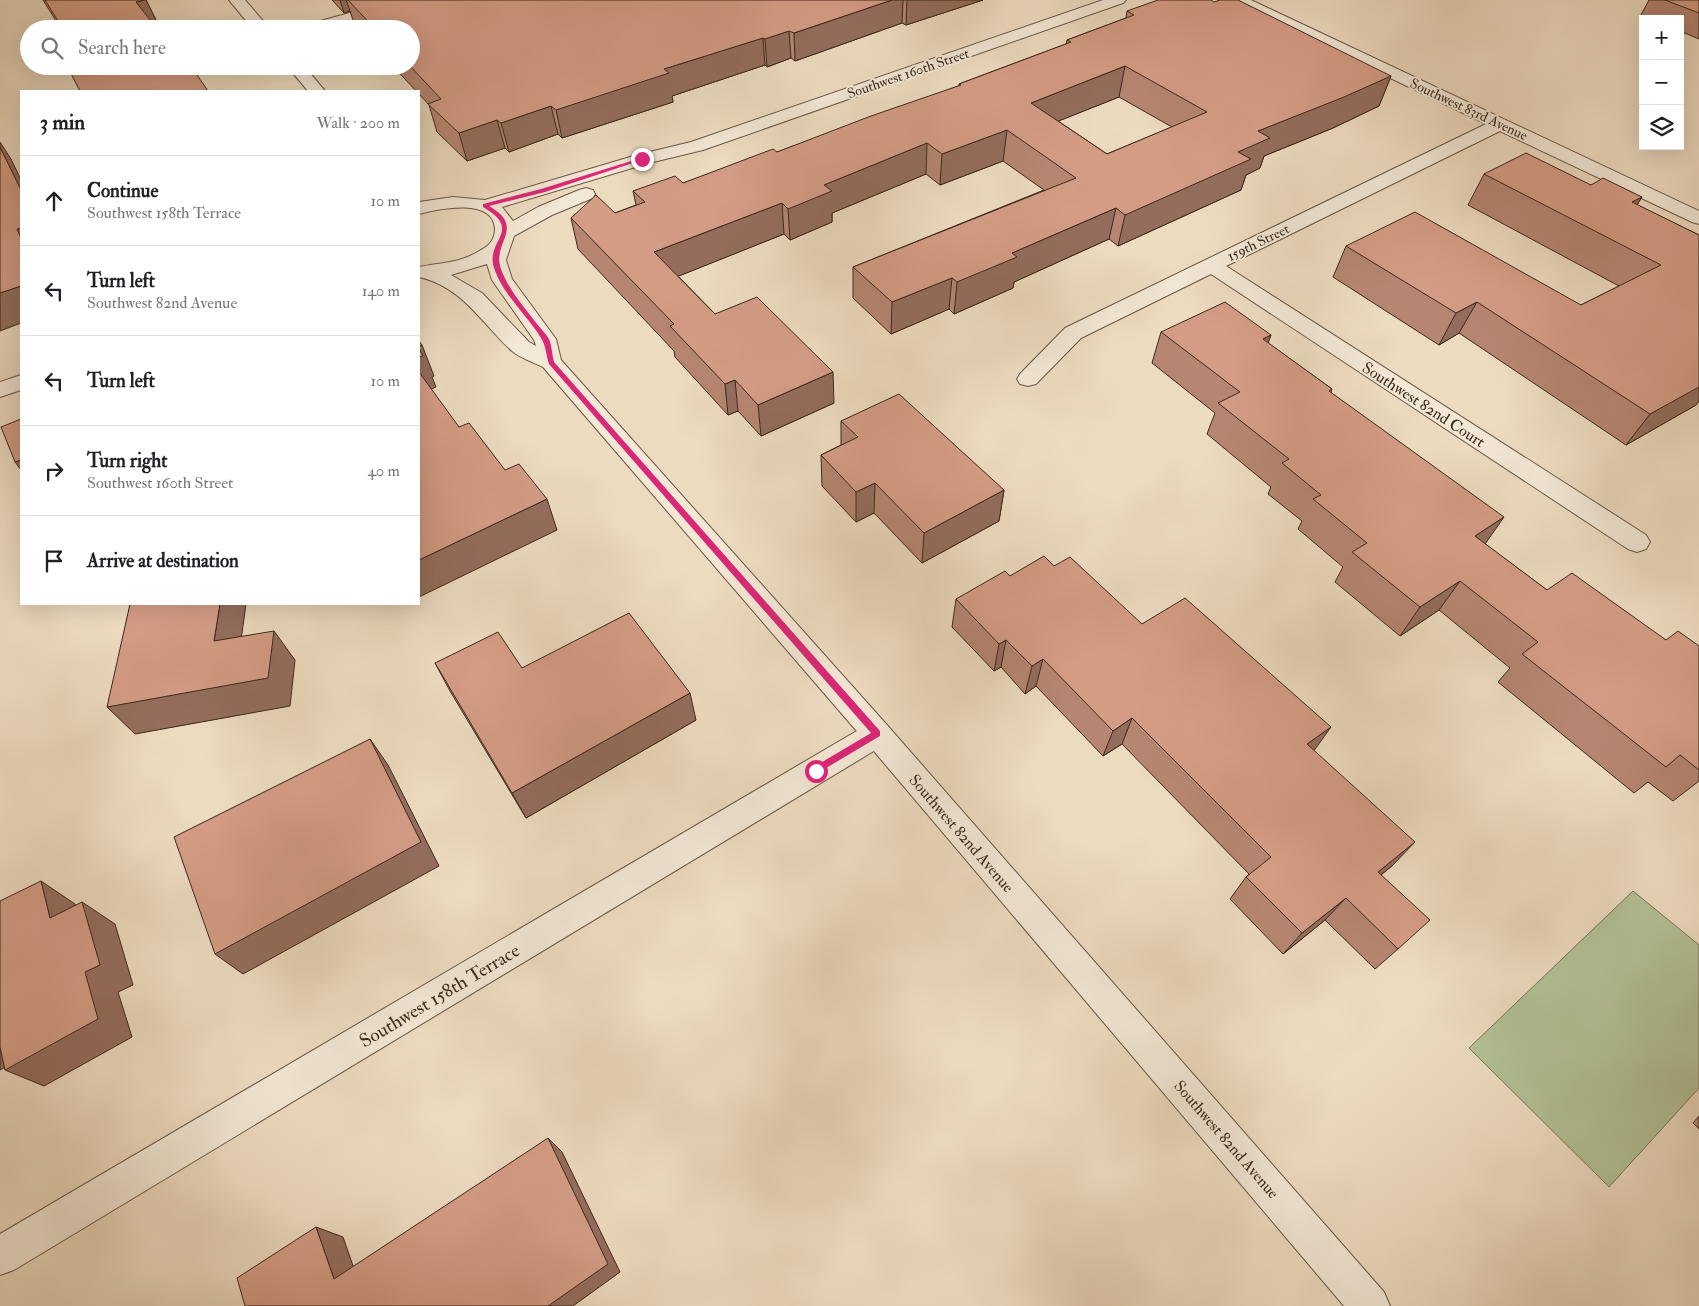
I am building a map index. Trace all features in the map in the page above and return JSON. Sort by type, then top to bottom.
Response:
[{"type":"street","points":[[237,0],[254,20]]},
{"type":"street","points":[[341,20],[414,0]]},
{"type":"street","name":"Southwest 160th Street","points":[[484,206],[642,159],[697,146],[1118,0]]},
{"type":"street","name":"Southwest 83rd Avenue","points":[[1239,0],[1699,218]]},
{"type":"street","points":[[303,75],[315,90]]},
{"type":"street","name":"159th Street","points":[[1028,379],[1073,333],[1500,124]]},
{"type":"street","name":"Southwest 160th Street","points":[[425,272],[453,269],[472,264],[488,255],[502,239],[545,211],[655,167],[697,146]]},
{"type":"street","points":[[423,188],[446,202]]},
{"type":"street","points":[[420,208],[446,202],[466,202],[484,206],[502,217],[504,222],[502,239]]},
{"type":"street","name":"Southwest 82nd Avenue","points":[[502,239],[496,260],[502,280],[546,339],[551,362]]},
{"type":"street","name":"Southwest 82nd Court","points":[[1211,265],[1637,542]]},
{"type":"street","name":"Southwest 82nd Avenue","points":[[425,272],[475,298],[521,347],[551,362],[877,734],[1370,1306]]},
{"type":"street","points":[[0,390],[20,382]]},
{"type":"street","name":"Southwest 158th Terrace","points":[[0,1256],[877,734]]},
{"type":"green space","points":[[1633,891],[1699,945],[1699,1088],[1609,1187],[1469,1048]]},
{"type":"building","points":[[45,0],[144,0],[136,2],[150,20],[57,20]]},
{"type":"building","points":[[348,0],[892,0],[794,33],[789,31],[763,38],[664,69],[669,73],[556,110],[551,106],[501,123],[497,120],[459,133],[428,104],[441,99],[418,75],[420,75],[420,20],[367,20]]},
{"type":"building","points":[[1158,0],[1211,0],[1214,2],[1238,0],[1391,76],[1258,131],[1270,138],[1238,152],[1251,159],[1125,215],[1116,208],[1012,253],[1017,257],[957,282],[952,278],[892,302],[853,267],[1076,178],[1007,130],[942,154],[927,143],[824,185],[832,191],[788,209],[782,203],[654,252],[715,314],[757,297],[833,372],[758,405],[735,380],[725,384],[670,326],[674,324],[571,218],[596,195],[615,213],[645,202],[633,191],[675,176],[683,183],[773,149],[777,152],[871,116],[961,85],[959,84],[1071,42],[1067,40],[1134,15],[1127,11]],"holes":[[[1125,66],[1207,112],[1107,154],[1031,103]]]},
{"type":"building","points":[[1665,0],[1699,0],[1699,13]]},
{"type":"building","points":[[72,75],[197,75],[207,90],[79,90]]},
{"type":"building","points":[[0,147],[20,188],[20,228],[17,229],[20,236],[20,286],[0,293]]},
{"type":"building","points":[[1526,153],[1591,185],[1603,178],[1642,197],[1632,202],[1699,235],[1699,387],[1650,414],[1477,302],[1456,313],[1346,246],[1415,212],[1581,305],[1661,265],[1484,174]]},
{"type":"building","points":[[1225,302],[1271,335],[1263,339],[1332,389],[1329,391],[1504,517],[1475,536],[1547,590],[1572,573],[1666,640],[1678,631],[1699,646],[1699,770],[1680,755],[1666,767],[1522,654],[1538,642],[1460,581],[1420,607],[1352,552],[1367,543],[1313,499],[1321,495],[1282,463],[1289,459],[1218,403],[1240,392],[1161,332]]},
{"type":"building","points":[[420,373],[459,427],[469,423],[505,470],[519,464],[547,499],[420,560]]},
{"type":"building","points":[[899,394],[1004,490],[924,533],[875,483],[856,492],[821,455],[858,437],[841,421]]},
{"type":"building","points":[[20,419],[20,460],[15,462],[1,427]]},
{"type":"building","points":[[1044,556],[1054,566],[1070,557],[1142,624],[1185,598],[1331,727],[1307,744],[1415,842],[1378,872],[1430,920],[1398,949],[1346,898],[1302,933],[1246,877],[1271,857],[1132,718],[1113,731],[1043,659],[1032,666],[1006,640],[999,644],[956,599],[1005,571],[1010,576]]},
{"type":"building","points":[[130,605],[220,605],[214,641],[274,631],[268,678],[107,707]]},
{"type":"building","points":[[629,613],[690,693],[512,793],[435,663],[498,632],[522,668]]},
{"type":"building","points":[[370,739],[421,842],[215,954],[174,837]]},
{"type":"building","points":[[41,881],[50,918],[82,902],[100,965],[85,972],[98,1019],[5,1070],[0,1047],[0,901]]},
{"type":"building","points":[[548,1138],[608,1264],[548,1306],[245,1306],[237,1278],[316,1227],[334,1279]]},
{"type":"route","points":[[642,159],[543,190],[498,200],[484,206],[498,213],[504,222],[505,233],[496,260],[497,268],[510,292],[546,339],[551,362],[877,734],[816,771]]}]
